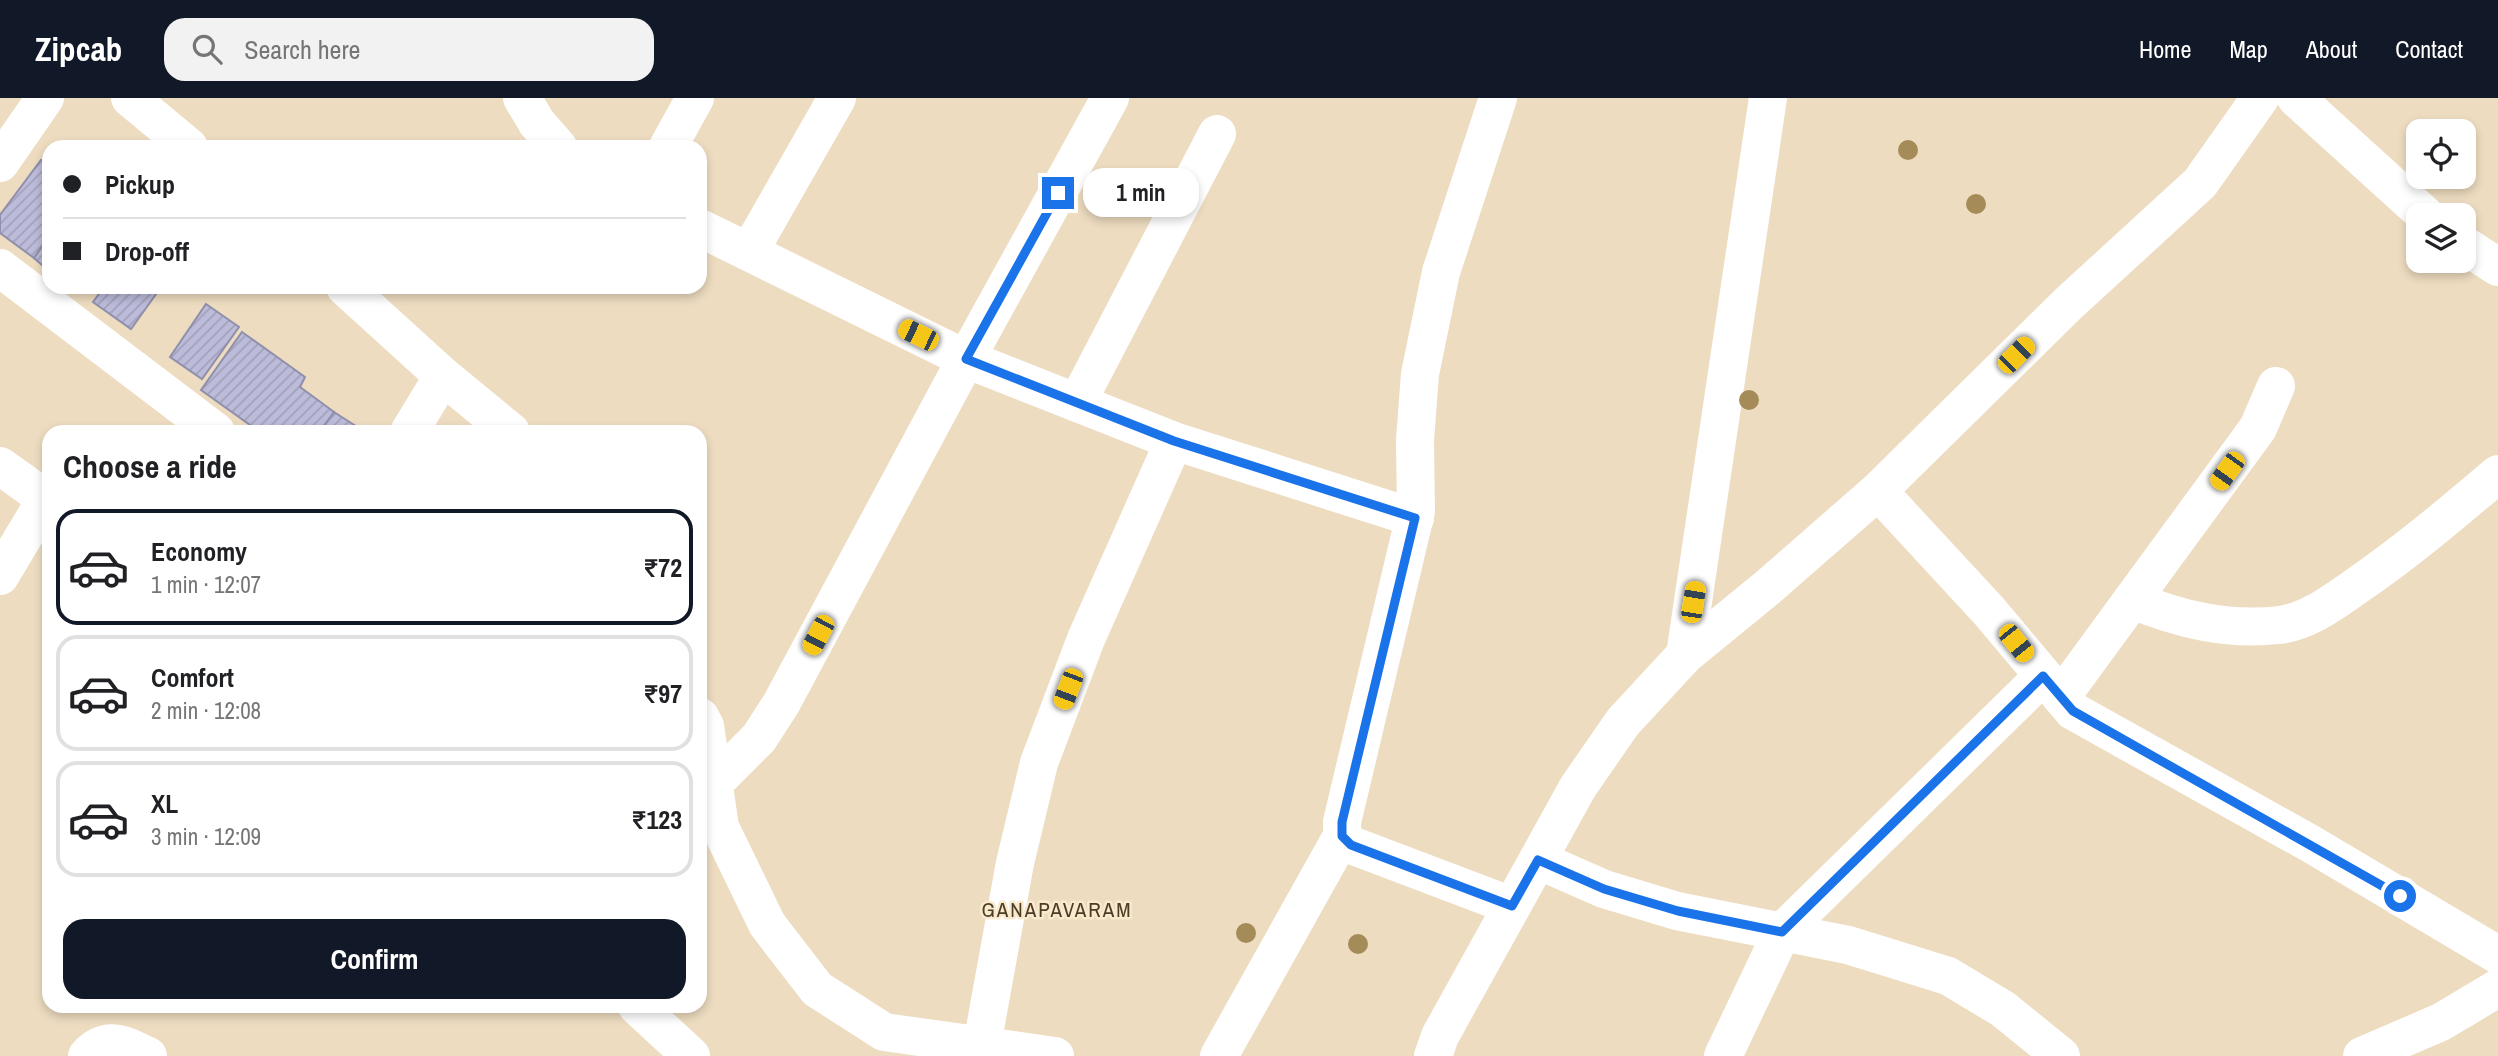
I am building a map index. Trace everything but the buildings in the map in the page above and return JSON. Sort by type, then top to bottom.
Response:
[{"type":"street","points":[[0,163],[45,98]]},
{"type":"street","points":[[130,98],[181,140]]},
{"type":"street","points":[[522,98],[537,123],[552,140]]},
{"type":"street","points":[[672,140],[695,98]]},
{"type":"street","points":[[749,251],[837,98]]},
{"type":"street","points":[[713,784],[760,738],[781,705],[966,359],[1110,98]]},
{"type":"street","points":[[1219,1056],[1342,836],[1342,822],[1415,518],[1415,440],[1420,374],[1441,272],[1498,98]]},
{"type":"street","points":[[1685,655],[1768,98]]},
{"type":"street","points":[[1433,1056],[1440,1036],[1578,787],[1622,722],[1685,655],[1878,491],[2069,303],[2200,183],[2260,98]]},
{"type":"street","points":[[2296,98],[2412,203]]},
{"type":"street","points":[[1077,403],[1217,134]]},
{"type":"street","points":[[707,231],[966,359],[1174,441],[1415,518]]},
{"type":"street","points":[[2476,253],[2498,267]]},
{"type":"street","points":[[0,268],[207,425]]},
{"type":"street","points":[[353,294],[443,376],[503,425]]},
{"type":"street","points":[[413,425],[443,376]]},
{"type":"street","points":[[1723,1056],[1782,932],[2052,687],[2132,600],[2258,429],[2276,386]]},
{"type":"street","points":[[982,1045],[1015,863],[1040,763],[1087,639],[1174,441]]},
{"type":"street","points":[[0,466],[42,496]]},
{"type":"street","points":[[2132,600],[2172,616],[2228,627],[2281,625],[2318,612],[2405,552],[2498,474]]},
{"type":"street","points":[[1878,491],[1989,611],[2073,711],[2311,844],[2498,955]]},
{"type":"street","points":[[0,576],[42,510]]},
{"type":"street","points":[[707,740],[720,827],[767,924],[817,989],[873,1044],[982,1045],[1055,1056]]},
{"type":"street","points":[[1342,836],[1351,845],[1512,906]]},
{"type":"street","points":[[1538,860],[1604,889],[1678,911],[1848,945],[1948,976],[2003,1009],[2061,1056]]},
{"type":"street","points":[[2362,1056],[2441,1022],[2498,988]]},
{"type":"street","points":[[644,1013],[691,1056]]},
{"type":"street","points":[[86,1056],[94,1047],[107,1042],[123,1044],[148,1056]]},
{"type":"district","name":"GANAPAVARAM","points":[[1057,910]]},
{"type":"route","points":[[1058,193],[966,359],[1174,441],[1415,518],[1342,822],[1342,836],[1351,845],[1512,906],[1538,860],[1604,889],[1678,911],[1782,932],[2043,676],[2073,711],[2400,896]]}]
